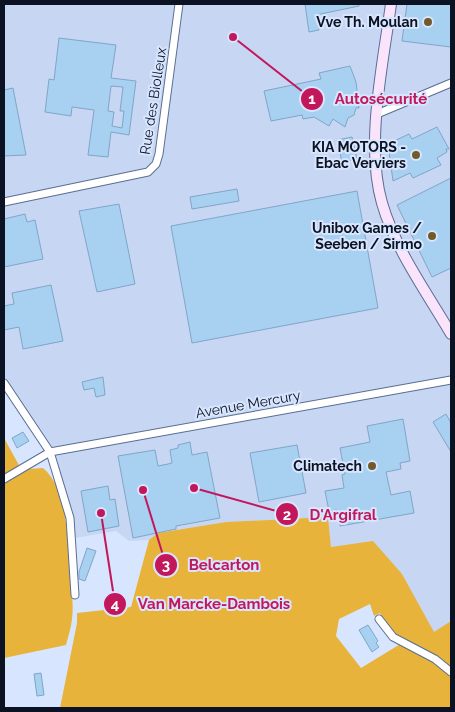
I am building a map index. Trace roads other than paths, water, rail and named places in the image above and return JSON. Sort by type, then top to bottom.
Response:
[{"type":"street","name":"Rue des Biolleux","points":[[4,202],[148,172],[156,164],[159,154],[179,4]]},
{"type":"street","points":[[391,4],[377,114],[376,165],[382,203],[406,260],[451,334]]},
{"type":"street","points":[[377,114],[451,83]]},
{"type":"street","name":"Avenue Mercury","points":[[50,452],[451,380]]},
{"type":"street","points":[[4,383],[50,452],[70,518],[75,594]]},
{"type":"street","points":[[4,479],[50,452]]},
{"type":"street","points":[[379,619],[393,637],[435,659],[451,672]]},
{"type":"place","name":"Vve Th. Moulan","points":[[428,22]]},
{"type":"place","name":"Autosécurité","points":[[233,37]]},
{"type":"place","name":"KIA MOTORS - Ebac Verviers","points":[[416,155]]},
{"type":"place","name":"Unibox Games / Seeben / Sirmo","points":[[432,236]]},
{"type":"place","name":"Climatech","points":[[372,466]]},
{"type":"place","name":"D'Argifral","points":[[194,488]]},
{"type":"place","name":"Belcarton","points":[[143,490]]},
{"type":"place","name":"Van Marcke-Dambois","points":[[101,513]]}]
